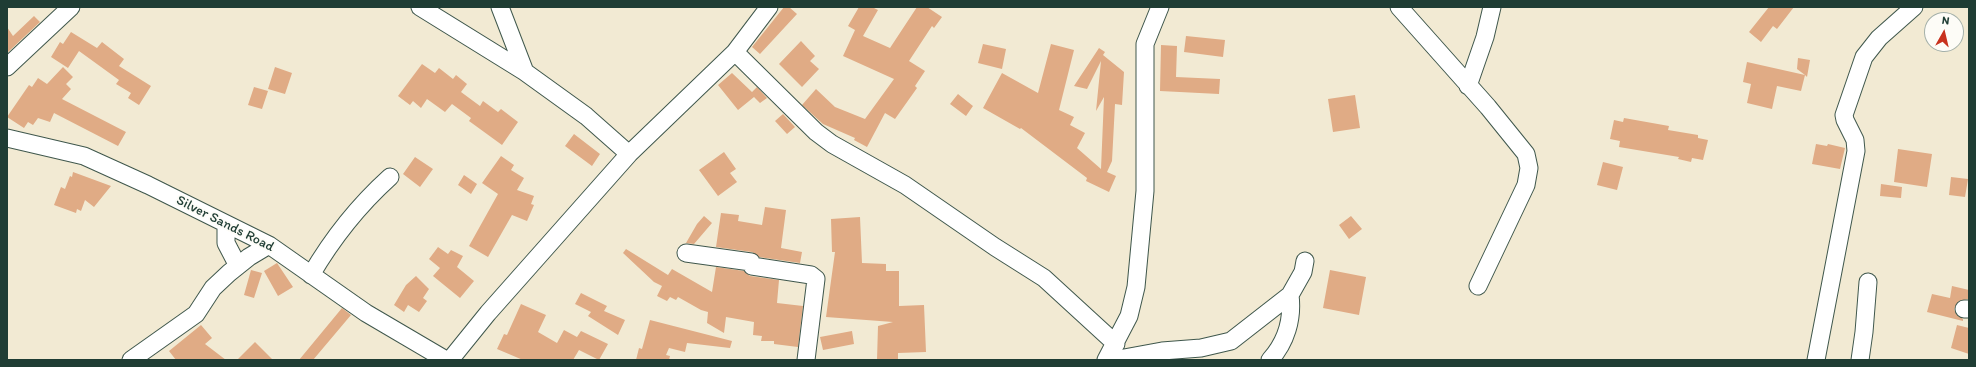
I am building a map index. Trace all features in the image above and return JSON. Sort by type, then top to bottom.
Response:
[{"type":"street","points":[[7,67],[71,7]]},
{"type":"street","points":[[420,7],[525,72],[586,116],[629,154]]},
{"type":"street","points":[[500,7],[525,72]]},
{"type":"street","points":[[450,360],[488,313],[629,154],[735,52],[769,7]]},
{"type":"street","points":[[1106,360],[1114,352],[1129,316],[1136,287],[1145,191],[1145,44],[1160,7]]},
{"type":"street","points":[[1399,7],[1488,107],[1526,154],[1529,168],[1526,185],[1478,286]]},
{"type":"street","points":[[1468,86],[1485,37],[1492,7]]},
{"type":"street","points":[[1816,360],[1856,151],[1855,140],[1844,120],[1844,114],[1864,57],[1879,38],[1914,7]]},
{"type":"street","points":[[735,52],[816,132],[832,144],[904,185],[995,247],[1044,278],[1114,352],[1201,348],[1231,341],[1290,295],[1303,272],[1305,261]]},
{"type":"street","name":"Silver Sands Road","points":[[7,138],[84,156],[148,185],[269,245],[366,313],[446,360]]},
{"type":"street","points":[[311,275],[324,253],[352,216],[390,176]]},
{"type":"street","points":[[226,225],[226,243],[238,266]]},
{"type":"street","points":[[131,360],[196,314],[213,288],[238,266],[269,245]]},
{"type":"street","points":[[686,253],[751,262],[752,266],[811,275],[816,279],[806,360]]},
{"type":"street","points":[[1860,360],[1868,282]]},
{"type":"street","points":[[1270,360],[1282,342],[1289,327],[1291,315],[1290,295]]},
{"type":"street","points":[[1185,349],[1205,360]]},
{"type":"building","points":[[784,7],[789,7],[797,14],[760,54],[752,47]]},
{"type":"building","points":[[859,7],[872,7],[878,10],[863,36],[890,48],[917,7],[927,7],[942,17],[934,28],[932,26],[909,61],[925,71],[915,86],[917,88],[895,119],[885,113],[867,147],[854,140],[855,138],[823,124],[802,105],[816,89],[835,107],[865,119],[894,79],[843,56],[855,30],[848,26]]},
{"type":"building","points":[[1769,7],[1794,7],[1777,29],[1773,26],[1761,42],[1749,32]]},
{"type":"building","points":[[34,16],[40,22],[7,53],[7,27],[13,36]]},
{"type":"building","points":[[71,32],[97,48],[102,42],[124,59],[119,66],[151,86],[139,105],[128,98],[131,93],[116,84],[119,80],[79,51],[68,68],[51,57],[60,42],[63,44]]},
{"type":"building","points":[[1186,36],[1225,40],[1223,57],[1184,52]]},
{"type":"building","points":[[801,41],[815,56],[810,61],[819,69],[802,87],[779,64]]},
{"type":"building","points":[[983,44],[1006,49],[1002,69],[978,63]]},
{"type":"building","points":[[1051,44],[1074,50],[1059,110],[1074,117],[1070,125],[1085,133],[1077,148],[1101,169],[1104,97],[1096,111],[1101,61],[1087,89],[1074,86],[1099,48],[1105,52],[1103,55],[1124,72],[1122,105],[1115,104],[1112,161],[1107,172],[1116,176],[1109,192],[1086,181],[1087,178],[1021,128],[1020,129],[983,108],[1002,73],[1038,93]]},
{"type":"building","points":[[1161,45],[1177,46],[1176,77],[1220,79],[1219,94],[1160,91]]},
{"type":"building","points":[[1798,58],[1810,60],[1807,77],[1797,69]]},
{"type":"building","points":[[1747,62],[1805,75],[1801,91],[1777,86],[1772,109],[1747,103],[1751,84],[1743,82]]},
{"type":"building","points":[[422,64],[435,73],[439,68],[453,79],[456,75],[467,84],[461,92],[480,106],[483,101],[498,112],[501,109],[518,122],[502,145],[469,121],[471,118],[452,104],[445,112],[427,99],[421,108],[413,101],[410,105],[398,96]]},
{"type":"building","points":[[63,67],[73,77],[66,84],[71,89],[62,99],[126,132],[118,146],[54,113],[50,122],[38,118],[33,125],[28,122],[24,128],[7,117],[29,85],[32,87],[38,78],[47,84]]},
{"type":"building","points":[[275,67],[292,73],[285,94],[268,89]]},
{"type":"building","points":[[732,73],[752,92],[757,87],[767,98],[760,103],[754,97],[738,110],[718,85]]},
{"type":"building","points":[[254,87],[268,91],[262,109],[248,105]]},
{"type":"building","points":[[958,94],[973,106],[966,116],[950,104]]},
{"type":"building","points":[[1355,95],[1360,128],[1333,132],[1328,99]]},
{"type":"building","points":[[783,114],[795,127],[787,134],[775,121]]},
{"type":"building","points":[[1624,118],[1669,126],[1668,130],[1698,135],[1698,138],[1708,140],[1703,160],[1692,158],[1691,162],[1678,159],[1679,157],[1619,147],[1620,141],[1610,139],[1614,120],[1623,122]]},
{"type":"building","points":[[574,134],[600,154],[592,166],[565,146]]},
{"type":"building","points":[[1816,144],[1827,146],[1828,144],[1845,148],[1840,169],[1812,164]]},
{"type":"building","points":[[1898,149],[1932,154],[1927,187],[1894,182]]},
{"type":"building","points":[[724,152],[736,169],[730,173],[737,182],[718,196],[699,170]]},
{"type":"building","points":[[501,156],[514,165],[511,170],[524,178],[517,190],[534,196],[531,204],[534,205],[527,221],[512,215],[488,257],[469,246],[498,194],[482,183]]},
{"type":"building","points":[[415,157],[433,169],[420,187],[403,174]]},
{"type":"building","points":[[1603,162],[1623,167],[1617,190],[1597,185]]},
{"type":"building","points":[[73,172],[111,186],[94,207],[85,200],[81,211],[77,209],[76,213],[54,205],[61,187],[65,189],[70,176],[72,177]]},
{"type":"building","points":[[464,175],[477,184],[471,194],[458,185]]},
{"type":"building","points":[[1951,177],[1968,179],[1965,197],[1949,195]]},
{"type":"building","points":[[1881,184],[1902,187],[1901,198],[1880,196]]},
{"type":"building","points":[[765,207],[786,210],[781,248],[802,252],[800,263],[759,257],[752,252],[716,247],[721,213],[739,215],[738,221],[762,225]]},
{"type":"building","points":[[704,216],[712,223],[694,244],[686,243],[697,224]]},
{"type":"building","points":[[1351,216],[1362,229],[1349,239],[1339,225]]},
{"type":"building","points":[[860,217],[862,263],[886,264],[886,271],[899,271],[899,306],[924,305],[926,352],[898,353],[898,360],[877,360],[878,326],[893,322],[826,317],[835,252],[832,252],[831,219]]},
{"type":"building","points":[[438,247],[448,254],[451,250],[463,256],[457,267],[474,281],[460,298],[433,276],[440,268],[429,259]]},
{"type":"building","points":[[626,249],[668,275],[672,269],[712,292],[716,267],[744,271],[750,276],[779,280],[777,303],[803,306],[798,347],[774,344],[774,341],[761,341],[762,336],[753,335],[754,322],[726,317],[724,333],[707,323],[708,312],[701,310],[678,297],[676,300],[670,297],[667,301],[657,296],[662,286],[654,282],[623,253]]},
{"type":"building","points":[[277,263],[293,287],[278,296],[264,271]]},
{"type":"building","points":[[251,270],[262,273],[254,298],[244,295]]},
{"type":"building","points":[[1330,270],[1366,277],[1359,315],[1323,308]]},
{"type":"building","points":[[416,276],[429,289],[423,298],[427,301],[419,312],[408,305],[404,312],[394,305],[406,285]]},
{"type":"building","points":[[1952,286],[1969,290],[1968,299],[1959,301],[1954,309],[1956,314],[1963,319],[1963,321],[1927,312],[1932,294],[1950,298]]},
{"type":"building","points":[[581,293],[607,306],[604,311],[625,320],[618,335],[588,316],[591,312],[575,304]]},
{"type":"building","points":[[521,304],[546,315],[538,332],[557,343],[564,330],[577,337],[581,331],[608,344],[599,360],[579,350],[573,360],[523,360],[497,349],[504,334],[507,335]]},
{"type":"building","points":[[342,308],[351,315],[313,360],[299,360]]},
{"type":"building","points":[[650,320],[732,341],[730,348],[687,343],[685,352],[669,348],[666,355],[670,356],[669,360],[636,360],[639,348],[642,349]]},
{"type":"building","points":[[201,325],[212,338],[205,344],[226,360],[176,360],[169,351]]},
{"type":"building","points":[[1957,325],[1969,328],[1969,354],[1951,348]]},
{"type":"building","points":[[852,331],[854,344],[823,350],[820,337]]},
{"type":"building","points":[[255,342],[273,360],[237,360]]}]
